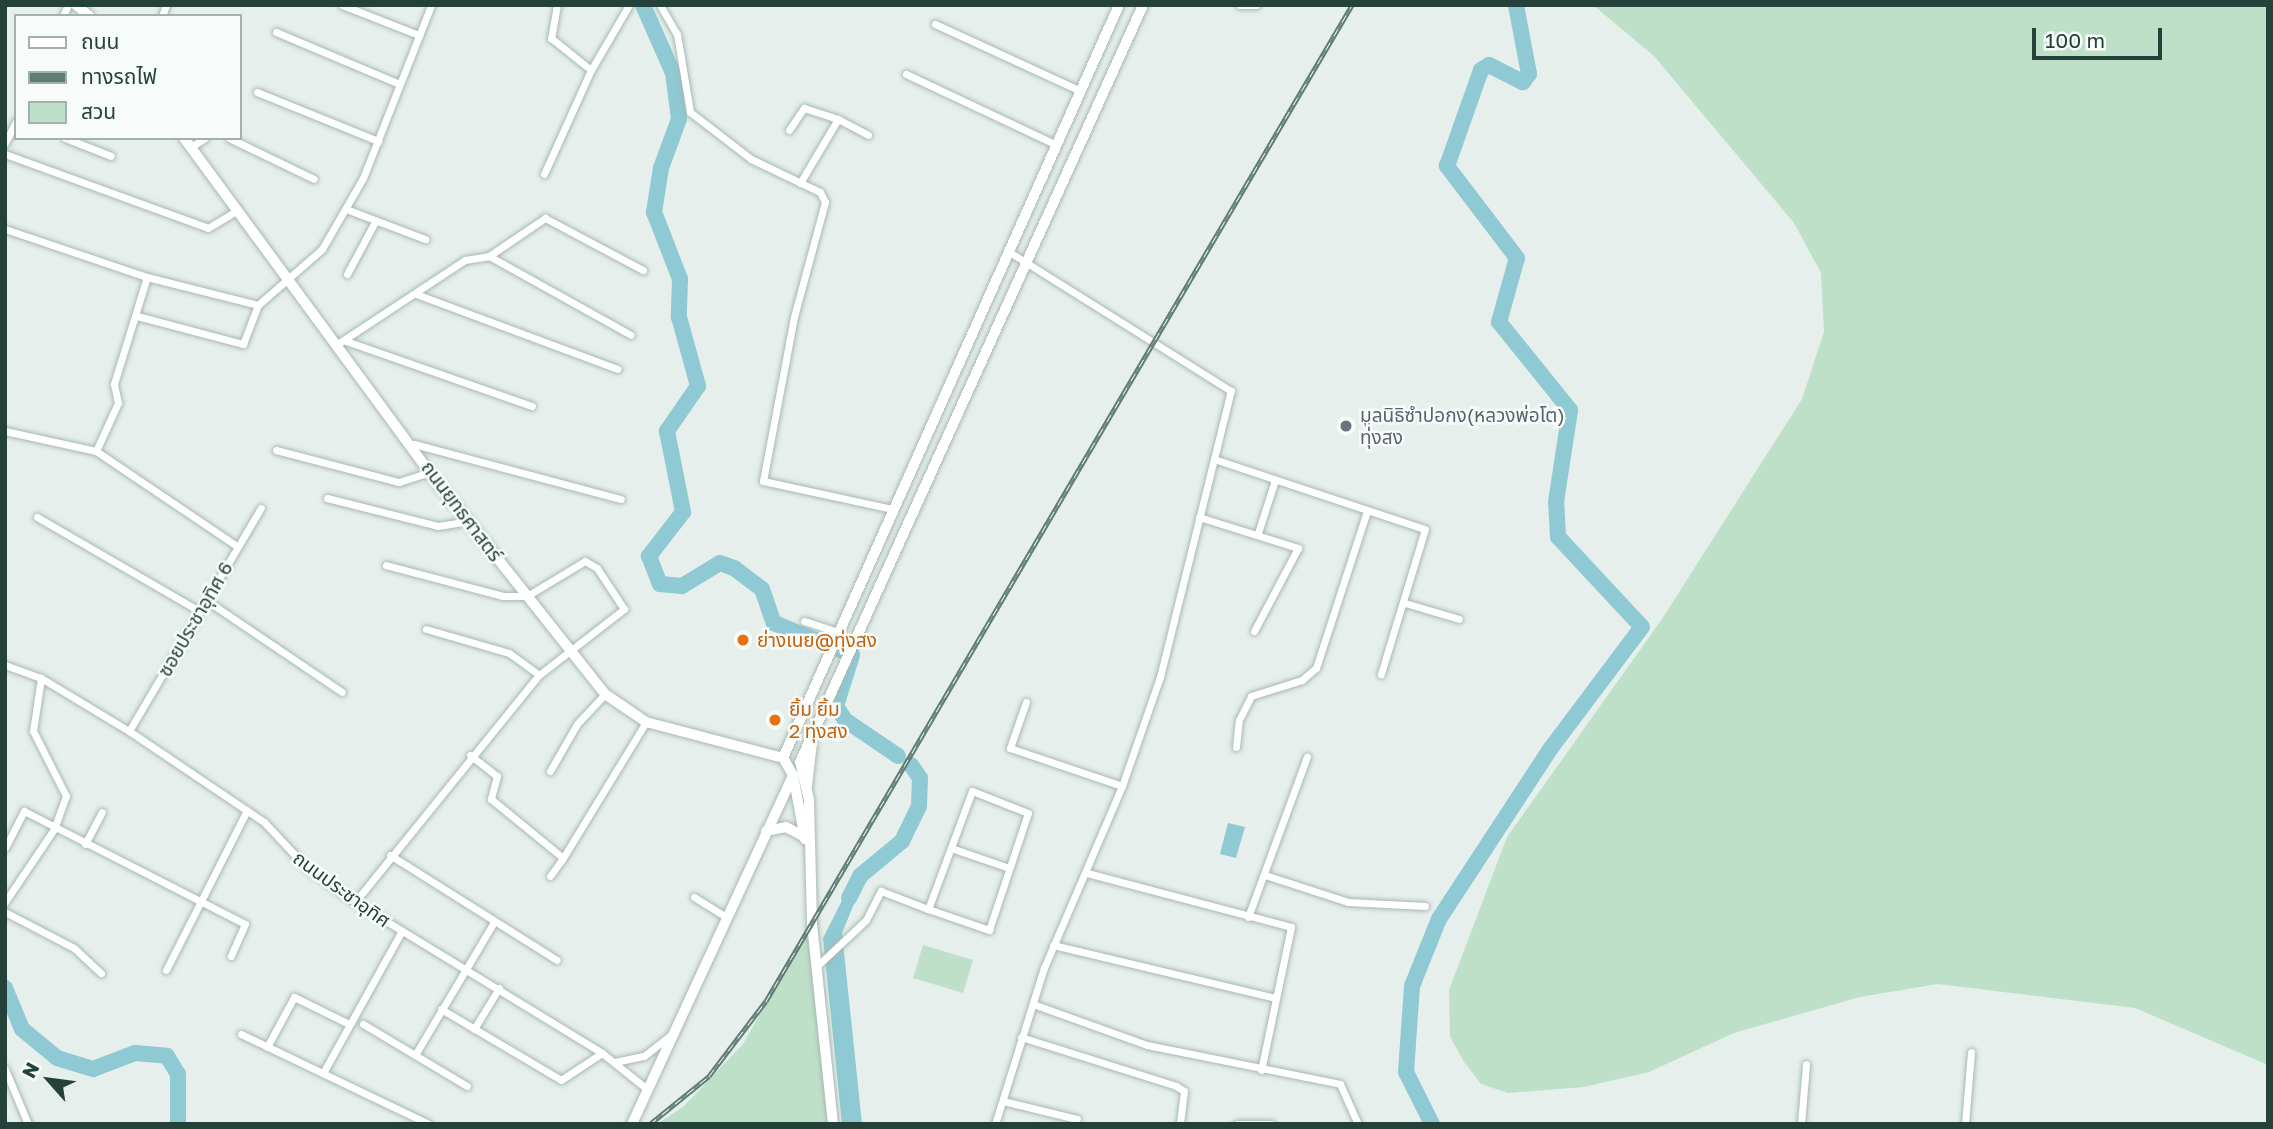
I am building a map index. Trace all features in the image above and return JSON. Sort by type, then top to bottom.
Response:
[{"type":"main road","points":[[833,1124],[806,843],[793,775],[783,758],[841,636],[893,509],[1119,5]]},
{"type":"main road","points":[[807,789],[800,762],[1143,5]]},
{"type":"main road","name":"ถนนยุทธศาสตร์","points":[[188,143],[235,212],[343,342],[414,444],[429,472],[470,520],[568,651],[605,694],[646,722],[783,758]]},
{"type":"main road","points":[[806,843],[807,789],[813,734]]},
{"type":"main road","points":[[632,1124],[725,916],[793,775]]},
{"type":"main road","points":[[766,831],[786,827],[806,843]]},
{"type":"street","points":[[342,5],[419,35]]},
{"type":"street","points":[[137,316],[243,344],[258,305],[322,249],[346,209],[378,141],[431,5]]},
{"type":"street","points":[[557,5],[551,38],[591,70]]},
{"type":"street","points":[[618,5],[621,14]]},
{"type":"street","points":[[544,174],[591,70],[621,14],[629,5]]},
{"type":"street","points":[[660,5],[677,34],[690,112],[751,159],[820,192],[825,219],[800,291],[763,481],[893,509]]},
{"type":"street","points":[[1240,5],[1256,5]]},
{"type":"street","points":[[935,24],[1081,91]]},
{"type":"street","points":[[276,32],[400,84]]},
{"type":"street","points":[[906,74],[1057,145]]},
{"type":"street","points":[[257,92],[378,141]]},
{"type":"street","points":[[789,130],[804,108],[838,119],[868,135]]},
{"type":"street","points":[[800,183],[838,119]]},
{"type":"street","points":[[5,143],[14,125]]},
{"type":"street","points":[[70,140],[111,156]]},
{"type":"street","points":[[233,140],[314,179]]},
{"type":"street","points":[[5,154],[208,228],[235,212]]},
{"type":"street","points":[[346,209],[425,239]]},
{"type":"street","points":[[343,342],[465,260],[489,256],[545,218],[643,270]]},
{"type":"street","points":[[347,274],[376,220]]},
{"type":"street","points":[[5,229],[147,277],[258,305]]},
{"type":"street","points":[[995,1124],[1053,945],[1087,873],[1122,786],[1160,677],[1231,391],[1027,257],[1008,251]]},
{"type":"street","points":[[489,256],[631,335]]},
{"type":"street","points":[[96,451],[118,403],[114,384],[147,277]]},
{"type":"street","points":[[416,294],[618,369]]},
{"type":"street","points":[[343,342],[532,406]]},
{"type":"street","points":[[5,431],[96,451],[237,546]]},
{"type":"street","points":[[414,444],[621,499]]},
{"type":"street","points":[[276,450],[399,482],[429,472]]},
{"type":"street","points":[[1213,459],[1366,514],[1425,529],[1405,603],[1381,674]]},
{"type":"street","points":[[1258,533],[1275,480]]},
{"type":"street","points":[[327,498],[438,526],[470,520]]},
{"type":"street","name":"ซอยประชาอุทิศ 6","points":[[129,731],[261,508]]},
{"type":"street","points":[[1236,747],[1238,720],[1251,696],[1302,680],[1316,668],[1366,514]]},
{"type":"street","points":[[37,517],[199,611]]},
{"type":"street","points":[[1199,517],[1258,533],[1298,548],[1254,631]]},
{"type":"street","points":[[355,902],[470,755],[539,675],[624,609],[597,568],[585,561],[527,596],[386,565]]},
{"type":"street","points":[[206,600],[342,692]]},
{"type":"street","points":[[1405,603],[1459,619]]},
{"type":"street","points":[[804,621],[841,636]]},
{"type":"street","points":[[426,629],[509,653],[539,675]]},
{"type":"street","name":"ถนนประชาอุทิศ","points":[[5,665],[41,678],[129,731],[247,810],[307,868],[355,902],[602,1053],[647,1089]]},
{"type":"street","points":[[5,902],[54,829],[66,796],[33,731],[41,678]]},
{"type":"street","points":[[550,771],[577,724],[605,694]]},
{"type":"street","points":[[1026,702],[1010,748],[1122,786]]},
{"type":"street","points":[[550,876],[646,722]]},
{"type":"street","points":[[470,755],[497,776],[491,799],[562,858]]},
{"type":"street","points":[[1248,917],[1307,757]]},
{"type":"street","points":[[793,775],[800,762]]},
{"type":"street","points":[[819,964],[866,920],[881,891],[928,909],[989,930],[1028,813],[972,791],[928,909]]},
{"type":"street","points":[[166,970],[203,904],[247,810]]},
{"type":"street","points":[[5,848],[24,811],[54,829],[245,924],[231,956]]},
{"type":"street","points":[[85,844],[102,812]]},
{"type":"street","points":[[951,848],[1009,868]]},
{"type":"street","points":[[390,855],[556,960]]},
{"type":"street","points":[[1087,873],[1291,928],[1272,997],[1261,1070]]},
{"type":"street","points":[[1265,874],[1348,902],[1425,906]]},
{"type":"street","points":[[694,897],[725,916]]},
{"type":"street","points":[[5,912],[74,948],[101,973]]},
{"type":"street","points":[[415,1055],[494,922]]},
{"type":"street","points":[[323,1073],[401,932]]},
{"type":"street","points":[[1053,945],[1272,997]]},
{"type":"street","points":[[474,1029],[499,988]]},
{"type":"street","points":[[267,1046],[294,997],[349,1024]]},
{"type":"street","points":[[1033,1004],[1147,1045],[1340,1084],[1358,1124]]},
{"type":"street","points":[[441,1009],[561,1080],[602,1053]]},
{"type":"street","points":[[363,1024],[467,1086]]},
{"type":"street","points":[[241,1034],[429,1124]]},
{"type":"street","points":[[615,1062],[644,1056],[673,1034]]},
{"type":"street","points":[[1021,1037],[1176,1086],[1184,1091],[1180,1124]]},
{"type":"street","points":[[1965,1124],[1972,1052]]},
{"type":"street","points":[[1801,1124],[1806,1064]]},
{"type":"street","points":[[5,1069],[27,1124]]},
{"type":"street","points":[[1003,1101],[1077,1119]]},
{"type":"street","points":[[1237,1124],[1271,1124]]},
{"type":"green space","points":[[1593,5],[2268,5],[2268,1065],[2135,1008],[1938,984],[1860,997],[1734,1033],[1649,1072],[1584,1087],[1508,1093],[1481,1084],[1464,1062],[1450,1037],[1449,990],[1507,837],[1662,619],[1802,399],[1824,332],[1821,273],[1794,223],[1654,56]]},
{"type":"green space","points":[[812,923],[833,1124],[657,1124],[683,1107],[743,1044]]},
{"type":"green space","points":[[923,945],[973,960],[963,993],[913,978]]},
{"type":"water","points":[[1228,823],[1245,827],[1236,858],[1220,854]]},
{"type":"water","points":[[854,877],[863,882],[842,933],[862,1124],[842,1124],[823,938]]},
{"type":"waterway","points":[[643,5],[673,73],[679,119],[661,168],[654,212],[680,279],[679,317],[698,386],[667,431],[683,512],[649,556],[660,584],[682,586],[720,563],[734,568],[762,589],[774,623],[852,655],[836,706],[845,720],[898,756]]},
{"type":"waterway","points":[[1432,1124],[1406,1072],[1412,986],[1439,919],[1551,748],[1642,627],[1558,537],[1556,502],[1570,410],[1499,322],[1517,258],[1447,166],[1481,70],[1489,65],[1523,82],[1529,74],[1516,5]]},
{"type":"waterway","points":[[849,898],[860,876],[902,841],[919,806],[920,778],[911,765]]},
{"type":"waterway","points":[[5,988],[22,1029],[57,1058],[93,1069],[135,1053],[167,1056],[178,1074],[178,1124]]},
{"type":"railway","points":[[650,1124],[709,1076],[766,1001],[1352,5]]},
{"type":"place","name":"มูลนิธิซำปอกง(หลวงพ่อโต) ทุ่งสง","points":[[1346,426]]},
{"type":"place","name":"ย่างเนย@ทุ่งสง","points":[[743,640]]},
{"type":"place","name":"ยิ้ม ยิ้ม 2 ทุ่งสง","points":[[775,720]]}]
